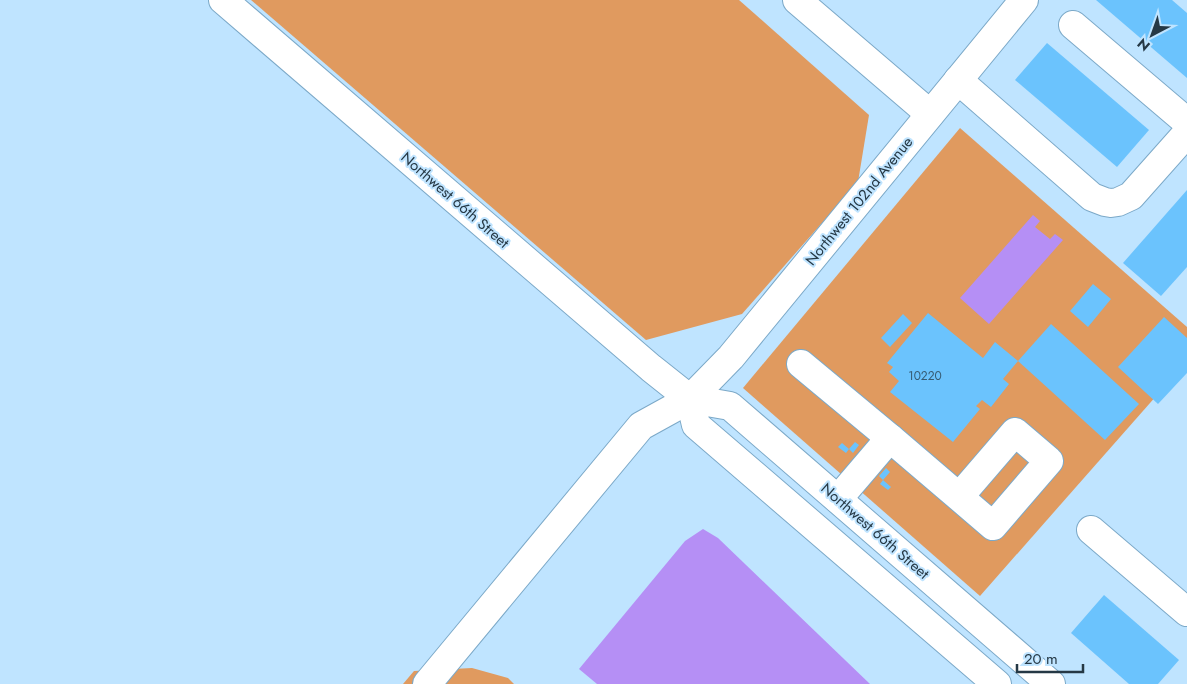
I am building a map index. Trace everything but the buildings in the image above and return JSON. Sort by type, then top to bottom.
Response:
[{"type":"street","name":"Northwest 66th Street","points":[[222,0],[651,368],[690,399],[730,406],[1051,684]]},
{"type":"street","points":[[797,0],[930,114]]},
{"type":"street","name":"Northwest 102nd Avenue","points":[[427,684],[641,426],[690,399],[731,357],[1024,0]]},
{"type":"street","points":[[1073,25],[1187,122]]},
{"type":"street","points":[[958,80],[1092,197],[1105,202],[1118,202],[1131,196],[1187,133]]},
{"type":"street","points":[[801,364],[959,497]]},
{"type":"street","points":[[690,399],[696,425],[997,684]]},
{"type":"street","points":[[838,499],[890,438]]},
{"type":"street","points":[[1091,530],[1187,612]]},
{"type":"shaded area","points":[[251,0],[739,0],[869,115],[858,182],[742,314],[646,340]]},
{"type":"shaded area","points":[[960,128],[1187,327],[1187,361],[980,596],[743,388]]},
{"type":"shaded area","points":[[1033,215],[1040,221],[1035,227],[1050,239],[1055,234],[1063,240],[989,324],[960,298]]},
{"type":"shaded area","points":[[703,529],[718,538],[870,684],[597,684],[579,669],[685,541]]},
{"type":"shaded area","points":[[472,668],[508,678],[514,684],[403,684],[414,671]]}]
